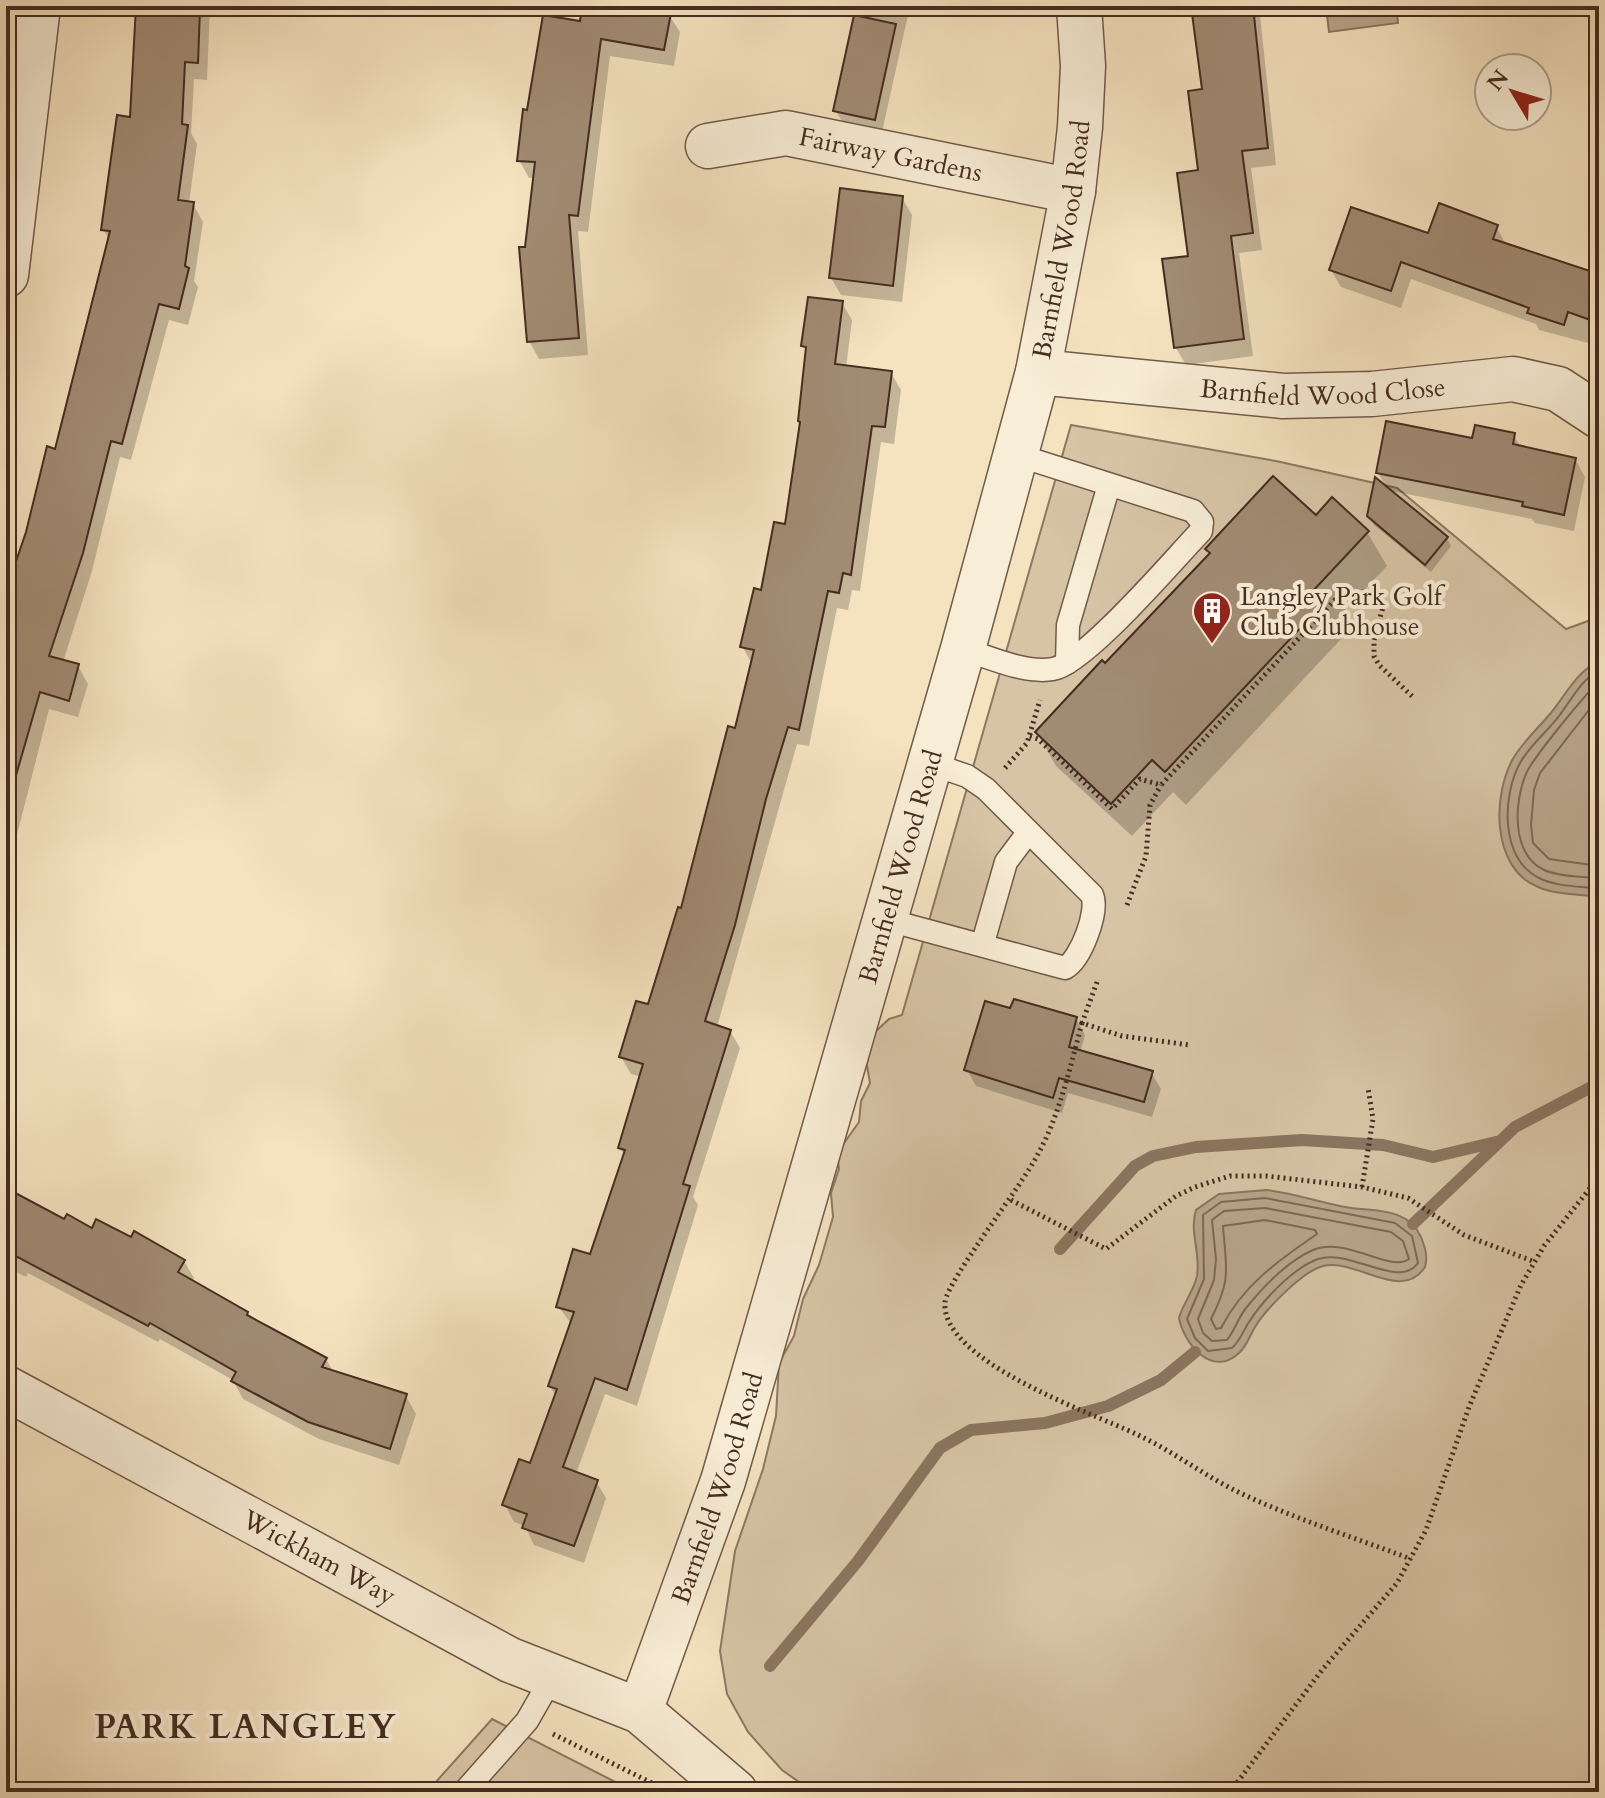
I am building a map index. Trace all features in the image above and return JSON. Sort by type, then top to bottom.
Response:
[{"type":"street","points":[[7,263],[38,6]]},
{"type":"street","name":"Barnfield Wood Road","points":[[640,1711],[723,1481],[1017,455],[1038,372],[1073,191],[1083,66],[1079,6]]},
{"type":"street","name":"Fairway Gardens","points":[[708,146],[786,133],[1073,191]]},
{"type":"street","name":"Barnfield Wood Close","points":[[1038,372],[1283,396],[1372,394],[1513,379],[1558,389],[1599,416]]},
{"type":"street","name":"Wickham Way","points":[[6,1388],[551,1679],[640,1711]]},
{"type":"street","points":[[640,1711],[735,1792]]},
{"type":"lane","points":[[963,649],[1057,666],[1083,652],[1201,531],[1202,522],[1193,511],[1017,455]]},
{"type":"lane","points":[[1057,666],[1109,485]]},
{"type":"lane","points":[[884,919],[1065,968],[1074,961],[1093,913],[1092,895],[1027,834],[986,789],[967,776],[929,763]]},
{"type":"lane","points":[[988,946],[984,939],[1006,862],[1027,834]]},
{"type":"lane","points":[[464,1792],[527,1721],[551,1679]]},
{"type":"path","points":[[1126,907],[1146,856],[1150,805],[1161,785],[1327,608],[1345,595],[1369,592],[1381,602],[1383,613],[1374,640],[1374,656],[1379,665],[1413,697]]},
{"type":"path","points":[[986,789],[1030,736],[1057,666]]},
{"type":"path","points":[[1030,736],[1038,739],[1112,809],[1140,779],[1161,785]]},
{"type":"path","points":[[1099,977],[1049,1132],[1011,1200],[947,1292],[946,1316],[960,1338],[999,1368],[1099,1419],[1149,1440],[1237,1491],[1411,1559]]},
{"type":"path","points":[[1082,1023],[1122,1036],[1190,1045]]},
{"type":"path","points":[[1362,1187],[1371,1133],[1372,1105],[1368,1088]]},
{"type":"path","points":[[1011,1200],[1083,1240],[1100,1248],[1112,1248],[1176,1196],[1230,1176],[1266,1176],[1362,1187],[1420,1203],[1477,1241],[1535,1262]]},
{"type":"path","points":[[1230,1792],[1322,1670],[1389,1593],[1411,1559],[1426,1530],[1501,1327],[1535,1262],[1567,1214],[1599,1177]]},
{"type":"path","points":[[527,1721],[669,1792]]},
{"type":"shaded area","points":[[1071,425],[1276,461],[1397,488],[1566,629],[1599,617],[1599,1792],[813,1792],[782,1770],[748,1732],[727,1694],[720,1651],[735,1551],[763,1469],[776,1416],[779,1363],[794,1336],[803,1299],[819,1265],[833,1217],[831,1193],[839,1169],[837,1153],[859,1122],[861,1101],[870,1083],[866,1060],[873,1034],[889,1019],[902,1015]]},
{"type":"shaded area","points":[[492,1719],[635,1792],[427,1792]]},
{"type":"water","points":[[1326,6],[1396,6],[1398,23],[1329,32]]},
{"type":"water","points":[[1599,661],[1599,897],[1552,892],[1523,877],[1511,864],[1504,847],[1500,809],[1507,772],[1518,751],[1577,678]]},
{"type":"water","points":[[1266,1190],[1398,1215],[1415,1227],[1421,1237],[1426,1252],[1425,1267],[1415,1277],[1404,1281],[1336,1265],[1315,1269],[1267,1311],[1239,1353],[1229,1360],[1209,1360],[1193,1347],[1179,1318],[1197,1276],[1196,1210],[1219,1194]]},
{"type":"building","points":[[136,6],[198,6],[200,9],[198,63],[185,62],[182,124],[188,125],[178,200],[194,202],[185,266],[189,268],[179,309],[159,304],[122,444],[111,441],[83,553],[49,656],[79,664],[69,701],[40,692],[15,779],[6,778],[6,591],[26,532],[47,446],[55,449],[110,231],[101,230],[117,115],[130,117]]},
{"type":"building","points":[[582,6],[630,6],[671,13],[664,50],[601,39],[578,216],[569,215],[579,338],[527,342],[519,247],[525,247],[535,162],[517,161],[523,109],[527,110],[543,15],[580,21]]},
{"type":"building","points":[[1191,6],[1253,6],[1268,148],[1242,151],[1253,233],[1231,236],[1244,339],[1174,348],[1162,259],[1188,256],[1177,173],[1198,170],[1188,91],[1202,89]]},
{"type":"building","points":[[854,15],[896,24],[875,120],[833,111]]},
{"type":"building","points":[[840,188],[903,196],[893,286],[829,278]]},
{"type":"building","points":[[1439,203],[1498,225],[1493,239],[1599,274],[1599,323],[1568,312],[1564,325],[1527,313],[1529,308],[1401,262],[1391,291],[1329,270],[1351,207],[1428,233]]},
{"type":"building","points":[[808,297],[843,301],[835,364],[892,371],[885,427],[872,426],[851,575],[843,573],[839,593],[828,591],[799,730],[788,727],[766,799],[735,925],[705,1021],[731,1030],[683,1184],[690,1186],[662,1277],[627,1390],[595,1378],[563,1467],[598,1480],[574,1546],[522,1528],[527,1514],[502,1505],[519,1459],[530,1463],[557,1389],[548,1386],[574,1312],[556,1307],[573,1249],[590,1254],[625,1150],[618,1148],[643,1064],[619,1057],[636,1001],[648,1004],[678,907],[681,908],[728,726],[735,728],[754,650],[740,647],[754,588],[761,590],[774,522],[785,524],[800,422],[806,347],[801,346]]},
{"type":"building","points":[[1386,421],[1472,438],[1475,425],[1515,433],[1513,444],[1576,458],[1564,515],[1522,506],[1523,502],[1376,473]]},
{"type":"building","name":"Langley Park Golf Club Clubhouse","points":[[1273,476],[1316,515],[1332,497],[1369,531],[1311,593],[1323,604],[1165,772],[1152,760],[1111,804],[1035,732],[1102,660],[1105,663],[1210,553],[1205,549]]},
{"type":"building","points":[[1375,477],[1448,537],[1425,565],[1367,516]]},
{"type":"building","points":[[1014,999],[1077,1017],[1069,1047],[1153,1071],[1144,1102],[1059,1078],[1053,1098],[964,1070],[985,1001],[1010,1008]]},
{"type":"building","points":[[6,1188],[64,1219],[67,1214],[92,1228],[96,1219],[131,1237],[134,1231],[185,1260],[178,1272],[248,1312],[247,1315],[327,1358],[322,1367],[407,1394],[390,1449],[308,1422],[231,1381],[236,1372],[150,1323],[148,1326],[6,1251]]},
{"type":"waterway","points":[[1413,1224],[1515,1127],[1599,1083]]},
{"type":"waterway","points":[[1060,1249],[1135,1166],[1153,1156],[1196,1147],[1302,1140],[1383,1145],[1433,1157],[1496,1142]]},
{"type":"waterway","points":[[770,1666],[858,1561],[940,1448],[971,1430],[1045,1423],[1108,1406],[1161,1380],[1195,1352]]},
{"type":"place","name":"Langley Park Golf Club Clubhouse","points":[[1212,645]]},
{"type":"district","name":"PARK LANGLEY","points":[[246,1727]]}]
